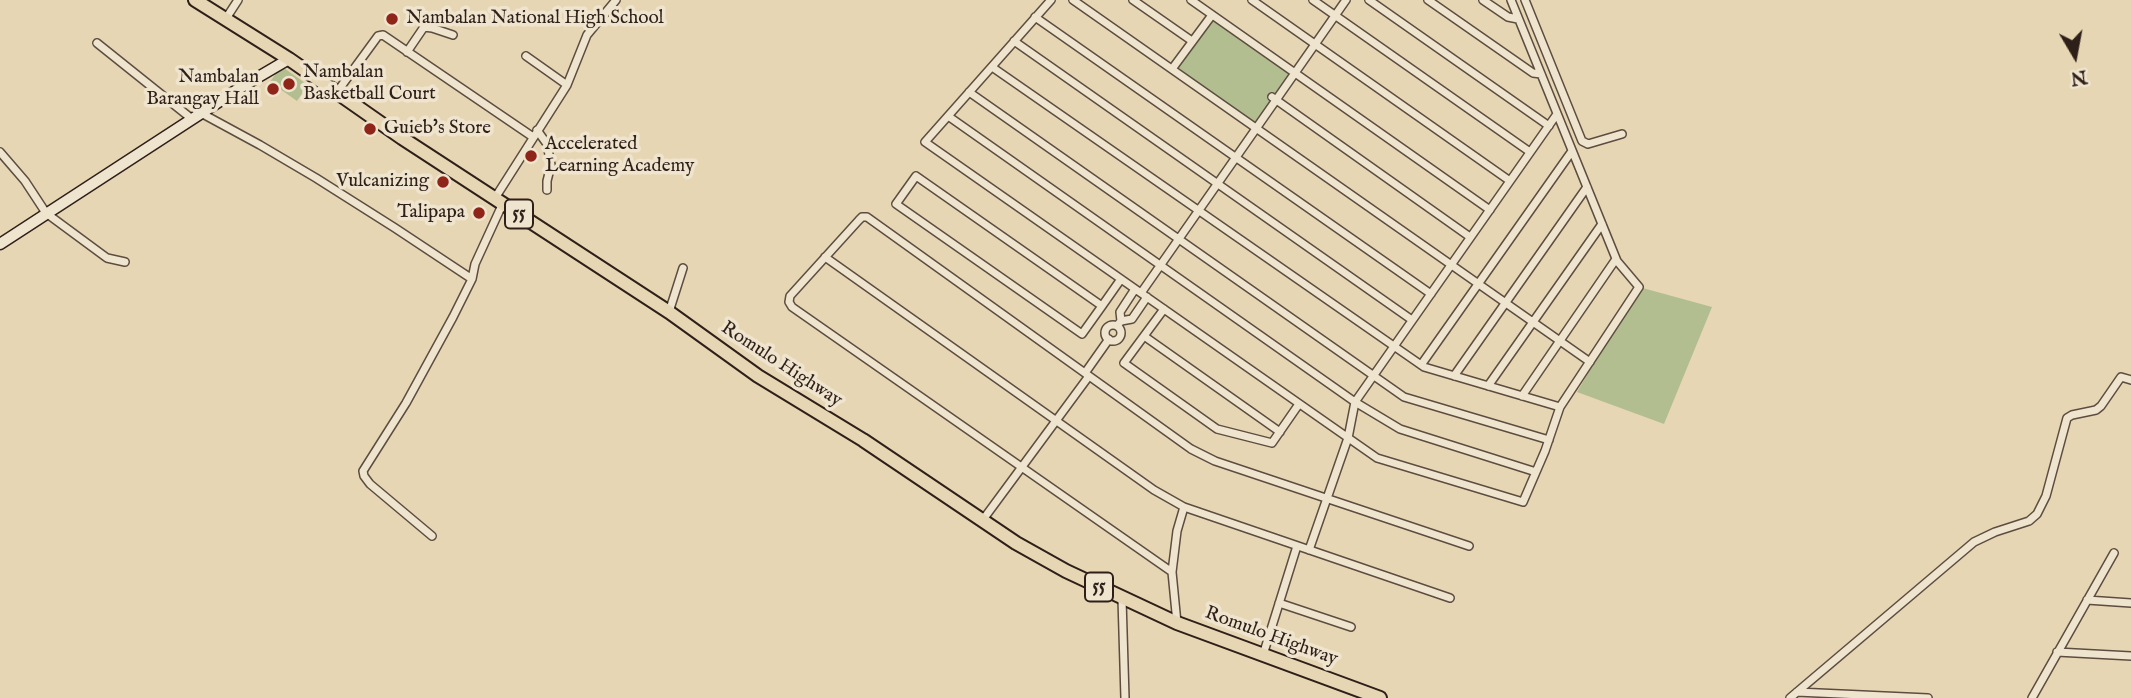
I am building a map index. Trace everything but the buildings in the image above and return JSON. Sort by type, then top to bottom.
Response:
[{"type":"highway","name":"Romulo Highway","points":[[195,0],[289,59],[402,138],[669,312],[758,376],[863,440],[981,521],[1066,571],[1122,599],[1262,656],[1380,698]]},
{"type":"main road","points":[[0,243],[289,59]]},
{"type":"street","points":[[225,20],[237,0]]},
{"type":"street","points":[[432,536],[370,484],[363,471],[406,403],[472,279],[499,201],[535,133],[567,85],[587,35],[616,0]]},
{"type":"street","points":[[1051,0],[926,142],[1384,461],[1523,502],[1560,407],[1639,288],[1616,259],[1511,0]]},
{"type":"street","points":[[1073,0],[1590,362]]},
{"type":"street","points":[[1133,0],[1192,41]]},
{"type":"street","points":[[1191,0],[1490,210]]},
{"type":"street","points":[[1252,0],[1510,181]]},
{"type":"street","points":[[1313,0],[1530,152]]},
{"type":"street","points":[[981,521],[1055,421],[1108,339],[1115,340],[1119,337],[1120,312],[1141,293],[1256,129],[1274,99],[1346,0]]},
{"type":"street","points":[[1369,0],[1549,126]]},
{"type":"street","points":[[1428,0],[1533,73],[1541,74]]},
{"type":"street","points":[[1483,0],[1508,17],[1518,19]]},
{"type":"street","points":[[1525,0],[1582,141],[1588,144],[1622,134]]},
{"type":"street","points":[[1172,69],[1212,15]]},
{"type":"street","points":[[1035,18],[1431,294]]},
{"type":"street","points":[[407,52],[424,27],[453,35]]},
{"type":"street","points":[[337,92],[378,36],[383,35],[535,133],[547,144],[551,165],[547,190]]},
{"type":"street","points":[[1014,41],[1412,320]]},
{"type":"street","points":[[97,43],[197,116],[260,145],[472,279]]},
{"type":"street","points":[[526,56],[567,85]]},
{"type":"street","points":[[992,67],[1421,365],[1560,407]]},
{"type":"street","points":[[969,92],[1404,397],[1549,440]]},
{"type":"street","points":[[1274,99],[1471,237]]},
{"type":"street","points":[[1309,551],[1348,438],[1355,402],[1557,114]]},
{"type":"street","points":[[948,116],[1355,402],[1399,429],[1536,472]]},
{"type":"street","points":[[1421,365],[1572,151]]},
{"type":"street","points":[[0,152],[25,181],[46,213],[107,258],[125,262]]},
{"type":"street","points":[[1102,306],[915,176],[896,204],[1082,334],[1102,306],[1121,279]]},
{"type":"street","points":[[1454,376],[1587,187]]},
{"type":"street","points":[[1172,572],[789,304],[790,296],[862,217],[867,217],[1191,449],[1469,546]]},
{"type":"street","points":[[1488,386],[1602,224]]},
{"type":"street","points":[[825,257],[1154,490],[1184,507],[1450,598]]},
{"type":"street","points":[[1522,396],[1616,259]]},
{"type":"street","points":[[669,312],[683,268]]},
{"type":"street","points":[[1119,324],[1132,319],[1141,293]]},
{"type":"street","points":[[1164,309],[1124,363],[1217,429],[1272,443],[1299,404]]},
{"type":"street","points":[[1144,336],[1280,432]]},
{"type":"street","points":[[1794,695],[1974,542],[2029,521],[2037,514],[2046,496],[2067,418],[2096,410],[2120,377],[2131,380]]},
{"type":"street","points":[[1177,623],[1172,572],[1177,531],[1184,507]]},
{"type":"street","points":[[1262,656],[1297,546]]},
{"type":"street","points":[[2032,698],[2114,553]]},
{"type":"street","points":[[1122,599],[1125,698]]},
{"type":"street","points":[[2087,600],[2131,603]]},
{"type":"street","points":[[1279,603],[1351,627]]},
{"type":"street","points":[[2057,652],[2131,656]]},
{"type":"street","points":[[1794,695],[1928,698]]},
{"type":"green space","points":[[1212,18],[1290,74],[1256,123],[1176,68]]},
{"type":"green space","name":"Nambalan Basketball Court","points":[[281,66],[308,85],[297,101],[270,82]]},
{"type":"green space","points":[[1639,287],[1712,307],[1664,424],[1577,392]]},
{"type":"place","name":"Nambalan National High School","points":[[392,19]]},
{"type":"place","name":"Nambalan Basketball Court","points":[[289,84]]},
{"type":"place","name":"Nambalan Barangay Hall","points":[[273,89]]},
{"type":"place","name":"Guieb's Store","points":[[370,129]]},
{"type":"place","name":"Accelerated Learning Academy","points":[[531,156]]},
{"type":"place","name":"Vulcanizing","points":[[443,182]]},
{"type":"place","name":"Talipapa","points":[[479,213]]}]
